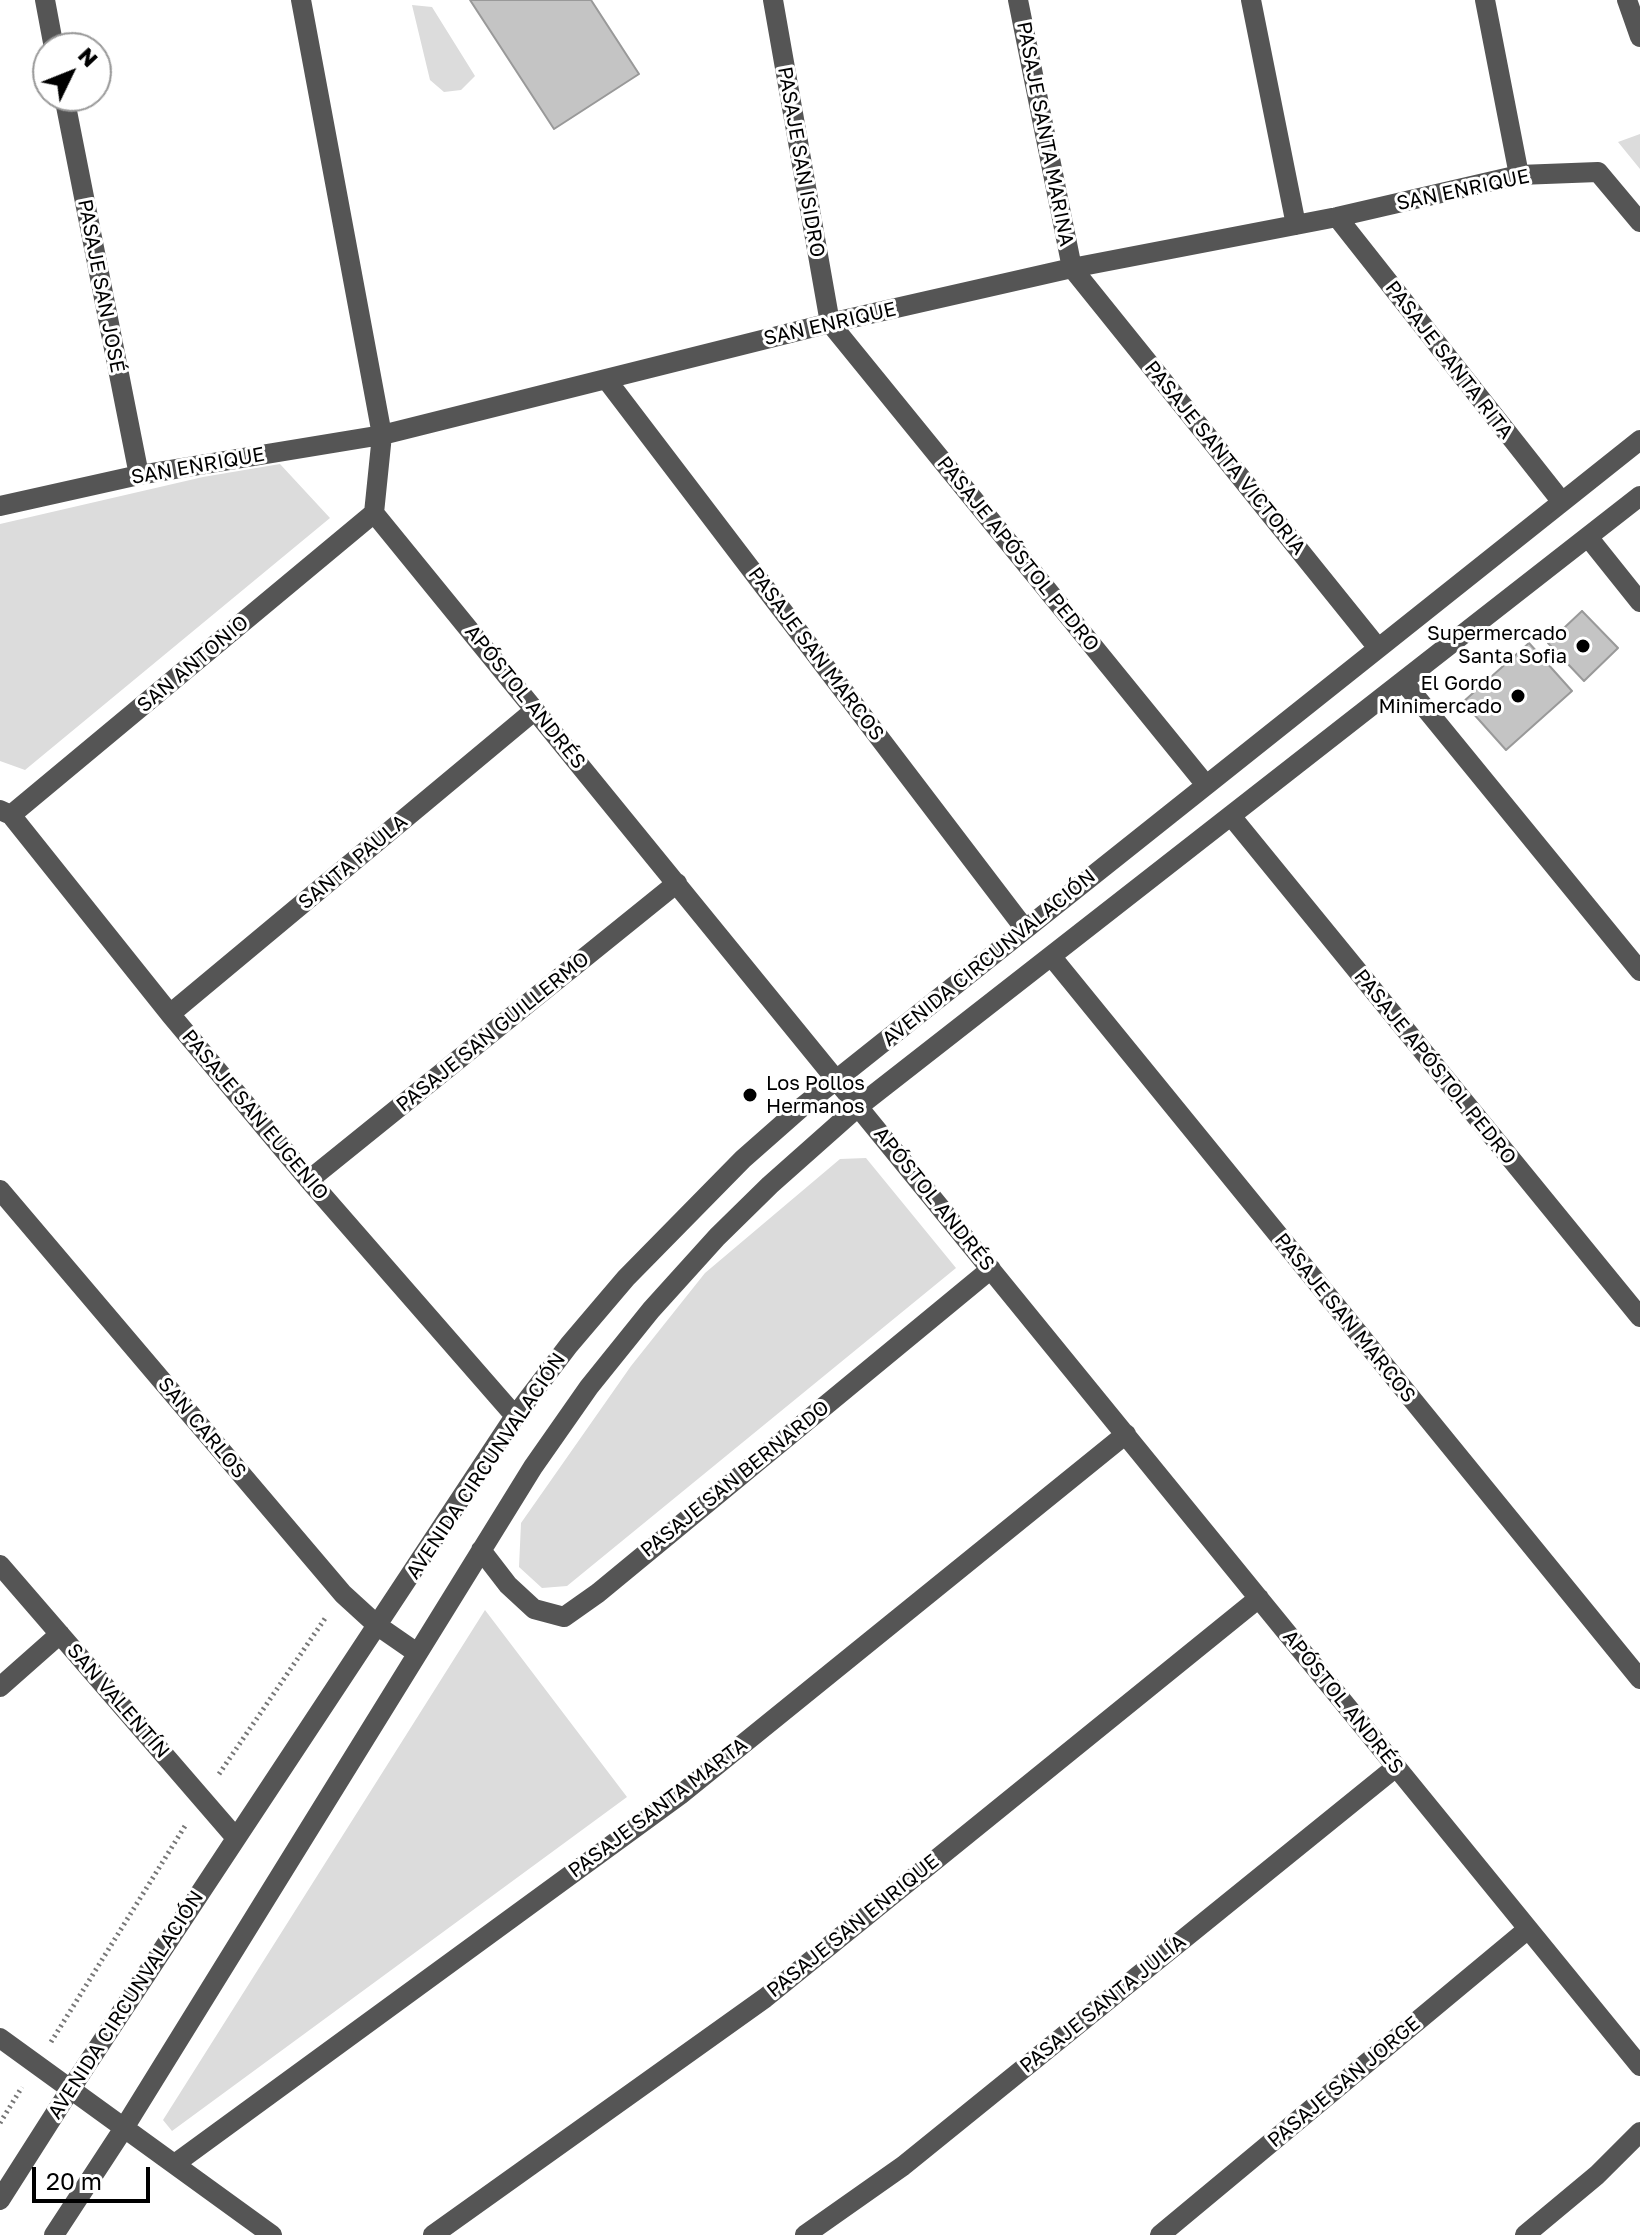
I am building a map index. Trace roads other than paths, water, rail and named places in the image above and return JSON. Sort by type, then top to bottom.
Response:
[{"type":"street","points":[[45,0],[51,32]]},
{"type":"street","points":[[301,0],[382,435],[374,513]]},
{"type":"street","name":"PASAJE SAN ISIDRO","points":[[773,0],[830,323]]},
{"type":"street","name":"PASAJE SANTA MARINA","points":[[1018,0],[1072,268]]},
{"type":"street","points":[[1251,0],[1296,225]]},
{"type":"street","points":[[1485,0],[1519,175]]},
{"type":"street","points":[[1627,0],[1640,37]]},
{"type":"street","name":"PASAJE SAN JOSÉ","points":[[67,112],[139,475]]},
{"type":"street","name":"SAN ENRIQUE","points":[[0,506],[139,475],[382,435],[830,323],[1072,268],[1337,217],[1519,175],[1598,172],[1640,222]]},
{"type":"street","name":"PASAJE SANTA RITA","points":[[1337,217],[1562,502]]},
{"type":"street","name":"PASAJE SANTA VICTORIA","points":[[1072,268],[1378,648]]},
{"type":"street","name":"PASAJE APÓSTOL PEDRO","points":[[830,323],[1206,785]]},
{"type":"street","name":"PASAJE SAN MARCOS","points":[[606,379],[1025,929]]},
{"type":"street","name":"AVENIDA CIRCUNVALACIÓN","points":[[0,2200],[515,1416],[578,1334],[686,1213],[836,1079],[1640,440]]},
{"type":"street","name":"AVENIDA CIRCUNVALACIÓN","points":[[54,2235],[124,2128],[533,1467],[589,1387],[651,1310],[717,1237],[859,1106],[1640,496]]},
{"type":"street","name":"APÓSTOL ANDRÉS","points":[[374,513],[1640,2066]]},
{"type":"street","name":"SAN ANTONIO","points":[[6,813],[374,513]]},
{"type":"street","points":[[1588,537],[1640,602]]},
{"type":"street","points":[[1403,681],[1640,971]]},
{"type":"street","name":"SANTA PAULA","points":[[170,1014],[535,710]]},
{"type":"street","name":"PASAJE SAN EUGENIO","points":[[6,813],[309,1180],[515,1416]]},
{"type":"street","name":"PASAJE APÓSTOL PEDRO","points":[[1231,816],[1640,1317]]},
{"type":"street","name":"PASAJE SAN GUILLERMO","points":[[309,1180],[677,883]]},
{"type":"street","name":"PASAJE SAN MARCOS","points":[[1051,956],[1640,1679]]},
{"type":"street","name":"SAN CARLOS","points":[[0,1190],[343,1594],[378,1626],[417,1653]]},
{"type":"street","name":"PASAJE SAN BERNARDO","points":[[481,1550],[508,1585],[534,1609],[564,1617],[598,1593],[991,1269]]},
{"type":"street","name":"PASAJE SANTA MARTA","points":[[176,2163],[680,1795],[1126,1434]]},
{"type":"street","name":"SAN VALENTÍN","points":[[0,1565],[236,1838]]},
{"type":"street","name":"PASAJE SAN ENRIQUE","points":[[433,2235],[765,1998],[1259,1598]]},
{"type":"street","points":[[0,1687],[60,1634]]},
{"type":"street","name":"PASAJE SANTA JULÍA","points":[[805,2235],[903,2166],[1396,1767]]},
{"type":"street","name":"PASAJE SAN JORGE","points":[[1160,2235],[1528,1929]]},
{"type":"street","points":[[0,2038],[272,2235]]},
{"type":"street","points":[[1525,2235],[1597,2175],[1640,2132]]},
{"type":"place","name":"Supermercado Santa Sofia","points":[[1583,646]]},
{"type":"place","name":"El Gordo Minimercado","points":[[1518,696]]},
{"type":"place","name":"Los Pollos Hermanos","points":[[750,1095]]}]
